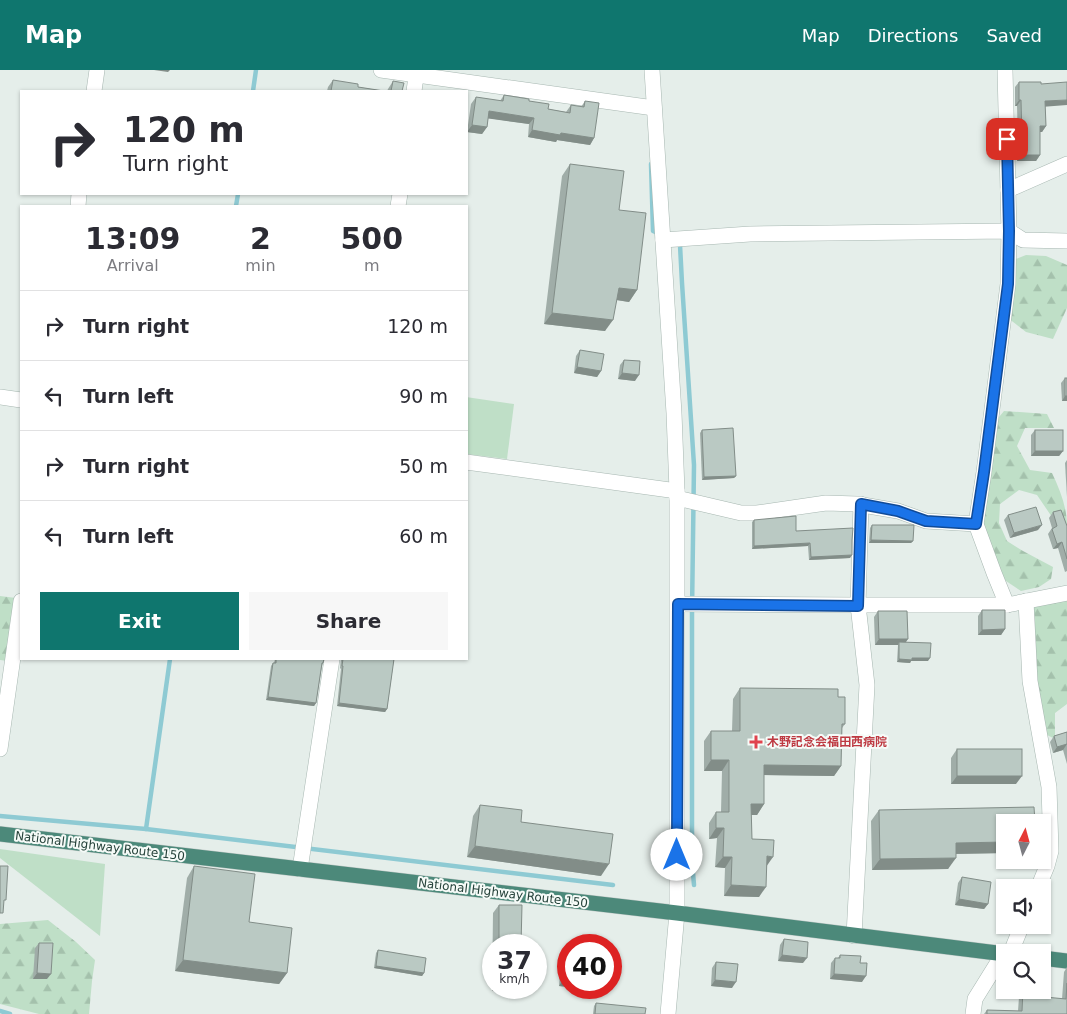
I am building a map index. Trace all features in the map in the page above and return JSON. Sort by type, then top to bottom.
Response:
[{"type":"highway","name":"National Highway Route 150","points":[[0,834],[996,952]]},
{"type":"highway","points":[[1051,959],[1067,961]]},
{"type":"street","points":[[94,90],[97,70]]},
{"type":"street","points":[[380,70],[417,73],[654,108]]},
{"type":"street","points":[[652,70],[674,413],[677,494],[677,913],[668,1014]]},
{"type":"street","points":[[1005,70],[1009,231],[1008,284],[976,524],[1007,605]]},
{"type":"street","points":[[414,90],[417,73]]},
{"type":"street","points":[[1008,190],[1067,164]]},
{"type":"street","points":[[663,240],[750,234],[1009,231],[1023,240],[1067,241]]},
{"type":"street","points":[[0,397],[20,400]]},
{"type":"street","points":[[468,462],[677,494],[741,513],[757,513],[826,503],[861,504],[898,511],[926,521],[976,524]]},
{"type":"street","points":[[854,936],[868,685],[858,606],[861,504]]},
{"type":"street","points":[[678,604],[1007,605],[1067,593]]},
{"type":"street","points":[[1026,601],[1030,681],[1049,787],[1051,851],[1042,879]]},
{"type":"street","points":[[0,749],[20,608]]},
{"type":"street","points":[[300,869],[332,660]]},
{"type":"street","points":[[973,1014],[975,999],[996,969]]},
{"type":"green space","points":[[1026,255],[1046,256],[1067,265],[1067,308],[1053,339],[1026,332],[1004,315],[1008,262]]},
{"type":"green space","points":[[468,397],[514,404],[507,459],[468,454]]},
{"type":"green space","points":[[1004,411],[1047,414],[1054,428],[1025,428],[1017,446],[1030,470],[1052,473],[1058,486],[1067,519],[1067,526],[1054,520],[1037,495],[1019,490],[1000,504],[999,523],[1007,541],[1053,567],[1051,579],[1039,587],[1021,591],[994,573],[976,524],[990,428]]},
{"type":"green space","points":[[1067,593],[1067,704],[1055,713],[1055,739],[1039,731],[1032,600]]},
{"type":"green space","points":[[0,596],[16,598],[8,661],[0,660]]},
{"type":"green space","points":[[0,849],[105,864],[100,936],[0,858]]},
{"type":"green space","points":[[48,920],[95,960],[89,1014],[39,1014],[0,1004],[0,924]]},
{"type":"building","points":[[333,80],[358,84],[358,87],[378,90],[331,90]]},
{"type":"building","points":[[393,81],[404,83],[402,90],[391,90]]},
{"type":"building","points":[[1019,82],[1041,82],[1041,84],[1067,82],[1067,100],[1045,101],[1046,126],[1040,126],[1040,155],[1021,155],[1021,100],[1019,100]]},
{"type":"building","points":[[504,95],[549,104],[548,109],[570,113],[571,105],[584,107],[585,101],[599,103],[594,138],[532,130],[534,118],[489,111],[487,127],[472,125],[476,97],[503,101]]},
{"type":"building","points":[[570,164],[624,171],[619,210],[646,213],[637,290],[619,288],[613,320],[552,313]]},
{"type":"building","points":[[580,350],[604,354],[601,371],[577,367]]},
{"type":"building","points":[[624,360],[640,361],[639,375],[622,373]]},
{"type":"building","points":[[1065,378],[1067,378],[1067,396],[1065,396]]},
{"type":"building","points":[[733,428],[736,476],[704,477],[702,430]]},
{"type":"building","points":[[1035,430],[1063,430],[1063,451],[1035,451]]},
{"type":"building","points":[[1036,507],[1042,525],[1014,533],[1008,515]]},
{"type":"building","points":[[1061,510],[1067,526],[1067,559],[1062,542],[1057,544],[1052,529],[1057,526],[1053,512]]},
{"type":"building","points":[[796,516],[796,531],[853,528],[852,555],[811,557],[810,543],[754,546],[754,520]]},
{"type":"building","points":[[872,525],[914,525],[913,541],[871,540]]},
{"type":"building","points":[[982,610],[1005,610],[1005,629],[982,630]]},
{"type":"building","points":[[878,611],[907,611],[908,639],[879,639]]},
{"type":"building","points":[[899,642],[931,643],[930,658],[899,659]]},
{"type":"building","points":[[276,660],[324,660],[316,703],[268,697],[273,663],[276,663]]},
{"type":"building","points":[[343,660],[394,660],[387,709],[339,703]]},
{"type":"building","points":[[740,688],[838,689],[838,697],[845,697],[845,724],[842,724],[841,766],[764,765],[764,804],[751,804],[752,839],[774,840],[773,857],[767,856],[766,887],[731,885],[732,857],[723,857],[724,828],[716,828],[716,812],[729,812],[729,760],[711,760],[711,731],[740,731]]},
{"type":"building","points":[[1067,732],[1067,744],[1057,747],[1054,736]]},
{"type":"building","points":[[957,749],[1022,749],[1022,776],[957,776]]},
{"type":"building","points":[[480,805],[522,810],[521,822],[613,834],[609,864],[475,846]]},
{"type":"building","points":[[1034,807],[1034,814],[996,814],[996,842],[956,843],[956,858],[880,859],[879,810]]},
{"type":"building","points":[[0,866],[8,866],[6,900],[4,900],[3,913],[0,913]]},
{"type":"building","points":[[194,866],[255,874],[249,922],[292,928],[287,973],[183,960]]},
{"type":"building","points":[[962,877],[991,882],[988,904],[959,899]]},
{"type":"building","points":[[499,905],[522,905],[521,934],[499,934]]},
{"type":"building","points":[[784,939],[808,942],[807,958],[782,955]]},
{"type":"building","points":[[39,943],[53,943],[51,974],[37,973]]},
{"type":"building","points":[[378,950],[426,958],[424,973],[376,966]]},
{"type":"building","points":[[840,955],[861,956],[860,963],[867,963],[866,976],[834,974],[835,958],[840,958]]},
{"type":"building","points":[[716,962],[738,964],[736,982],[715,980]]},
{"type":"building","points":[[1067,983],[1067,1014],[987,1014],[987,1010],[1022,1011],[1023,999],[1066,999]]},
{"type":"building","points":[[596,1003],[646,1008],[645,1014],[595,1014]]},
{"type":"waterway","points":[[253,90],[256,70]]},
{"type":"waterway","points":[[651,164],[653,231],[660,234]]},
{"type":"waterway","points":[[236,205],[238,195]]},
{"type":"waterway","points":[[678,244],[680,245],[694,465],[692,612],[692,861],[694,885]]},
{"type":"waterway","points":[[146,829],[170,660]]},
{"type":"waterway","points":[[0,816],[146,829],[613,885]]},
{"type":"waterway","points":[[0,1011],[10,1014]]},
{"type":"place","name":"木野記念会福田西病院","points":[[756,742]]},
{"type":"route","points":[[677,855],[678,604],[858,606],[861,504],[898,511],[926,521],[976,524],[1008,284],[1007,139]]}]
